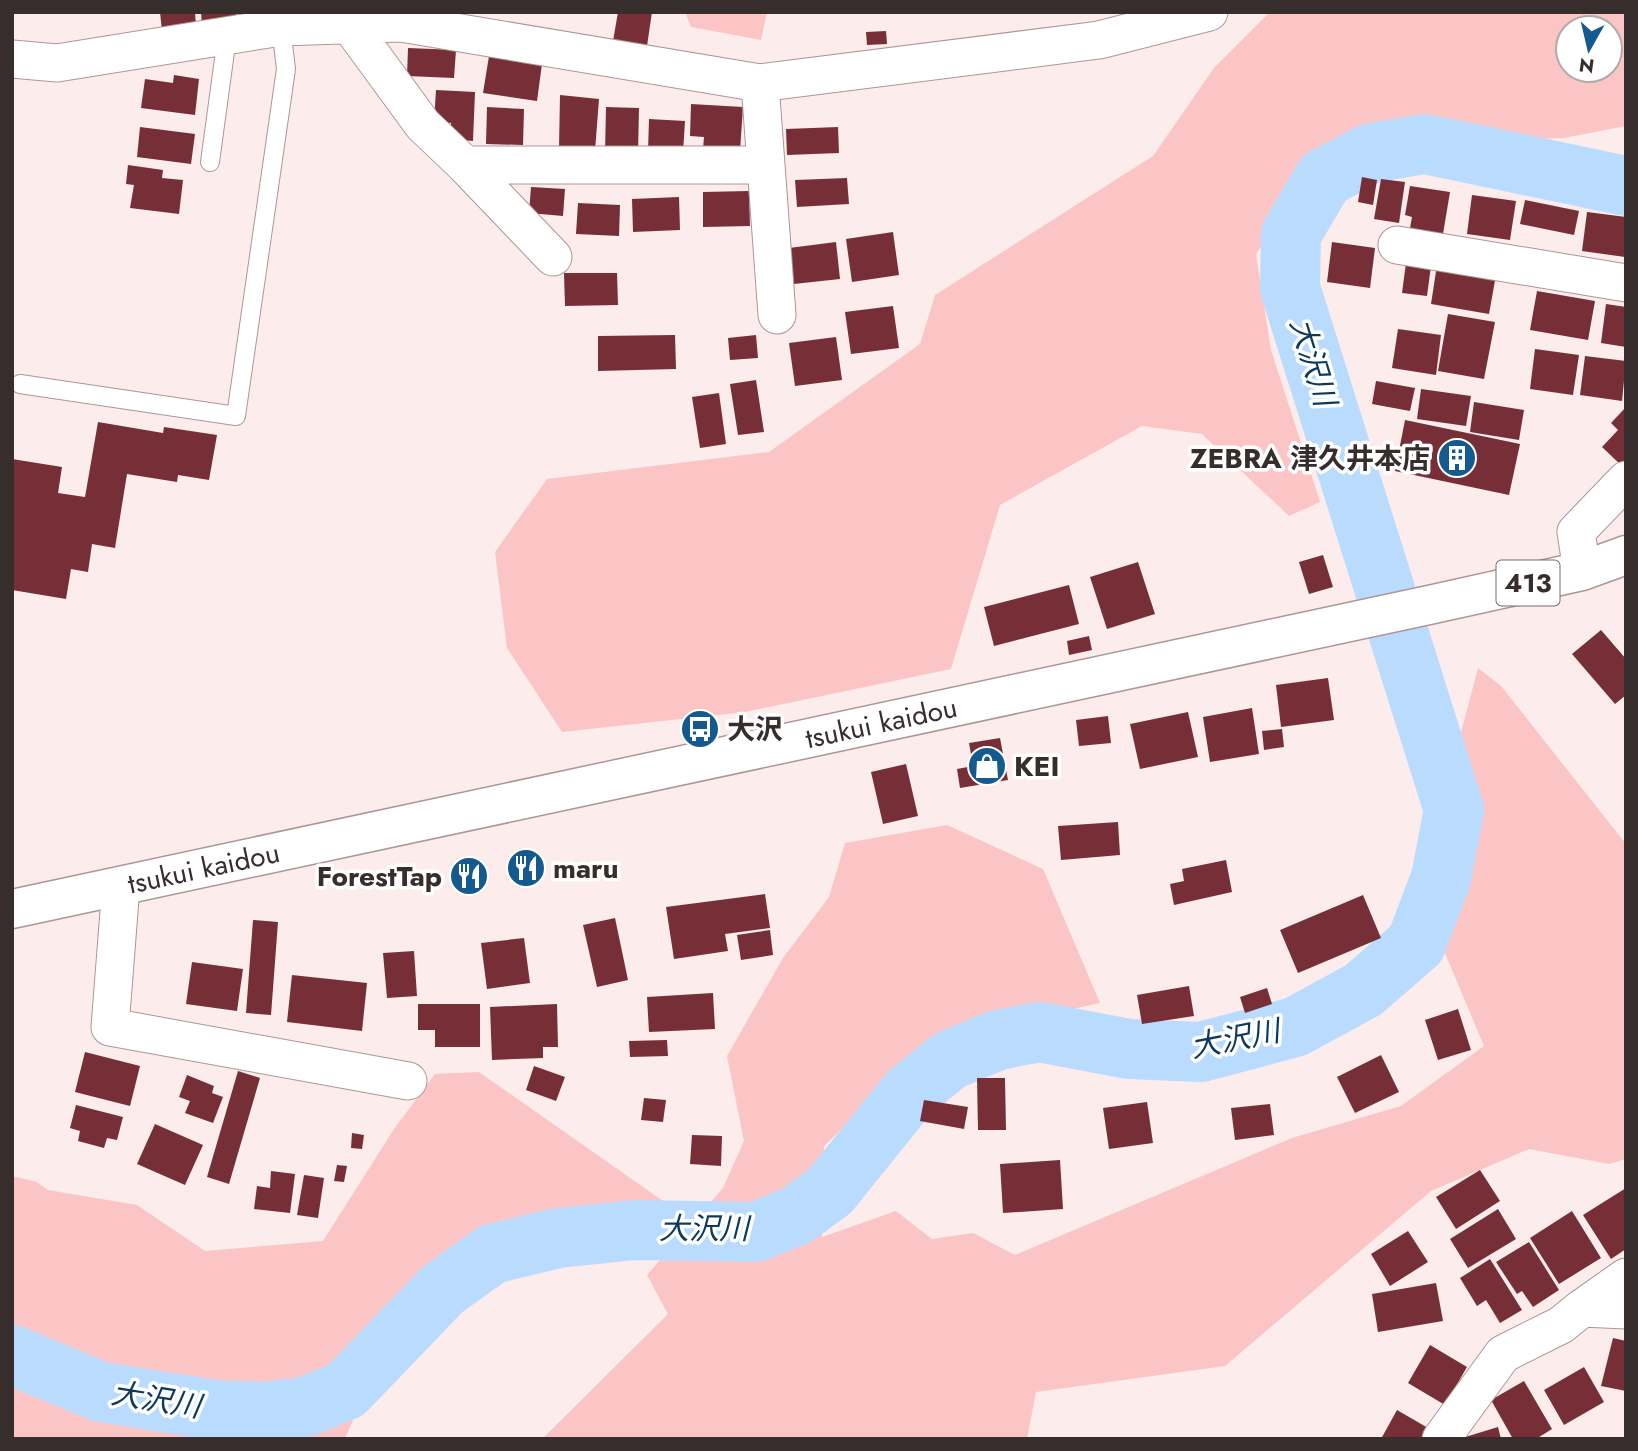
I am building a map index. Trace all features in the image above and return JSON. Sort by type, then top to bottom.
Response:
[{"type":"highway","name":"tsukui kaidou","points":[[12,909],[1429,605],[1582,571],[1626,555]]},
{"type":"street","points":[[12,59],[57,63],[227,37],[276,20],[349,24],[401,23],[760,83],[1099,40],[1209,12]]},
{"type":"street","points":[[349,24],[423,125],[553,257]]},
{"type":"street","points":[[760,83],[778,315]]},
{"type":"street","points":[[465,165],[766,164]]},
{"type":"street","points":[[1397,245],[1626,283]]},
{"type":"street","points":[[1582,571],[1576,532],[1626,480]]},
{"type":"street","points":[[121,886],[110,1027],[408,1081]]},
{"type":"street","points":[[1441,1439],[1503,1354],[1561,1325],[1626,1277]]},
{"type":"street","points":[[1582,1308],[1626,1310]]},
{"type":"lane","points":[[20,384],[236,416],[286,69],[276,20]]},
{"type":"lane","points":[[210,162],[227,37]]},
{"type":"shaded area","points":[[685,12],[767,12],[761,40],[691,27]]},
{"type":"shaded area","points":[[1270,12],[1626,12],[1626,126],[1564,138],[1375,143],[1309,174],[1256,254],[1271,350],[1320,502],[1289,516],[1202,434],[1142,426],[1000,505],[951,669],[745,712],[562,732],[507,648],[495,552],[547,479],[769,452],[920,344],[935,295],[1153,156],[1214,68]]},
{"type":"shaded area","points":[[1478,668],[1501,686],[1626,844],[1626,1159],[1609,1164],[1529,1149],[1431,1191],[1225,1366],[1036,1392],[1027,1439],[542,1439],[668,1314],[647,1275],[723,1188],[744,1141],[727,1056],[783,958],[829,897],[845,843],[947,825],[1043,869],[1100,1003],[936,1039],[824,1146],[822,1237],[896,1211],[932,1239],[973,1233],[1015,1255],[1292,1138],[1401,1106],[1484,1046],[1434,927],[1459,740]]},
{"type":"shaded area","points":[[479,1072],[663,1201],[613,1259],[479,1244],[372,1341],[358,1408],[345,1439],[12,1439],[12,1176],[37,1182],[48,1190],[137,1205],[205,1251],[323,1241],[394,1129],[435,1074]]},
{"type":"building","points":[[160,12],[195,12],[196,27],[162,31]]},
{"type":"building","points":[[201,12],[236,12],[237,23],[202,26]]},
{"type":"building","points":[[618,12],[652,12],[647,46],[613,41]]},
{"type":"building","points":[[886,31],[887,44],[867,45],[866,32]]},
{"type":"building","points":[[408,48],[456,50],[454,78],[407,76]]},
{"type":"building","points":[[489,56],[542,64],[537,101],[483,93]]},
{"type":"building","points":[[174,75],[199,79],[195,115],[141,108],[145,79],[173,83]]},
{"type":"building","points":[[436,90],[475,92],[473,141],[451,139],[451,123],[434,122]]},
{"type":"building","points":[[560,95],[599,99],[595,151],[559,148]]},
{"type":"building","points":[[691,104],[743,107],[740,151],[703,149],[704,137],[690,136]]},
{"type":"building","points":[[487,107],[524,109],[523,145],[486,144]]},
{"type":"building","points":[[606,107],[639,108],[638,155],[605,154]]},
{"type":"building","points":[[649,119],[685,121],[683,153],[648,151]]},
{"type":"building","points":[[140,127],[195,134],[191,164],[137,157]]},
{"type":"building","points":[[838,127],[839,153],[787,155],[786,129]]},
{"type":"building","points":[[128,165],[163,170],[162,178],[183,180],[179,214],[130,208],[134,185],[126,184]]},
{"type":"building","points":[[1362,177],[1377,180],[1373,205],[1358,202]]},
{"type":"building","points":[[847,178],[849,204],[797,207],[795,180]]},
{"type":"building","points":[[1381,179],[1405,182],[1399,223],[1374,219]]},
{"type":"building","points":[[1410,186],[1450,192],[1443,234],[1410,228],[1412,217],[1405,215]]},
{"type":"building","points":[[531,187],[565,189],[563,216],[529,213]]},
{"type":"building","points":[[749,191],[750,226],[703,227],[703,192]]},
{"type":"building","points":[[1472,195],[1516,201],[1510,240],[1467,234]]},
{"type":"building","points":[[679,197],[680,230],[633,232],[632,199]]},
{"type":"building","points":[[1525,200],[1579,211],[1574,235],[1520,224]]},
{"type":"building","points":[[578,203],[620,205],[619,236],[576,234]]},
{"type":"building","points":[[1587,212],[1626,217],[1625,257],[1582,251]]},
{"type":"building","points":[[893,232],[899,275],[852,282],[846,239]]},
{"type":"building","points":[[836,242],[840,279],[794,284],[789,248]]},
{"type":"building","points":[[1332,242],[1375,248],[1370,288],[1327,282]]},
{"type":"building","points":[[1406,263],[1431,266],[1427,296],[1402,293]]},
{"type":"building","points":[[1437,265],[1496,275],[1489,314],[1431,304]]},
{"type":"building","points":[[564,273],[617,273],[618,305],[565,306]]},
{"type":"building","points":[[1537,291],[1595,301],[1588,340],[1530,330]]},
{"type":"building","points":[[1606,304],[1626,307],[1626,347],[1601,343]]},
{"type":"building","points":[[893,306],[899,348],[851,354],[845,312]]},
{"type":"building","points":[[1448,314],[1495,322],[1484,379],[1438,371]]},
{"type":"building","points":[[1398,329],[1441,335],[1436,375],[1392,368]]},
{"type":"building","points":[[675,335],[676,369],[598,371],[598,336]]},
{"type":"building","points":[[756,335],[758,358],[730,360],[728,338]]},
{"type":"building","points":[[836,337],[842,380],[795,386],[789,343]]},
{"type":"building","points":[[1535,349],[1579,355],[1573,395],[1530,389]]},
{"type":"building","points":[[1585,356],[1626,361],[1622,401],[1580,395]]},
{"type":"building","points":[[756,380],[764,432],[738,435],[730,384]]},
{"type":"building","points":[[1376,381],[1415,388],[1410,411],[1372,404]]},
{"type":"building","points":[[1421,389],[1471,396],[1466,426],[1417,419]]},
{"type":"building","points":[[719,393],[726,444],[700,448],[692,397]]},
{"type":"building","points":[[1474,402],[1524,410],[1519,440],[1470,432]]},
{"type":"building","points":[[1626,407],[1626,463],[1622,466],[1602,447],[1618,430],[1611,423]]},
{"type":"building","name":"ZEBRA 津久井本店","points":[[1405,420],[1520,444],[1509,495],[1395,471]]},
{"type":"building","points":[[98,422],[163,433],[164,427],[217,435],[209,480],[178,475],[177,482],[127,474],[115,548],[92,544],[88,572],[71,569],[66,599],[12,590],[12,459],[62,467],[58,493],[85,497]]},
{"type":"building","points":[[1323,555],[1333,587],[1309,594],[1299,562]]},
{"type":"building","points":[[1138,562],[1155,614],[1107,629],[1090,577]]},
{"type":"building","points":[[1069,585],[1079,624],[994,646],[984,607]]},
{"type":"building","points":[[1601,630],[1626,659],[1626,695],[1615,704],[1572,654]]},
{"type":"building","points":[[1089,636],[1092,650],[1069,655],[1067,641]]},
{"type":"building","points":[[1328,678],[1334,720],[1281,727],[1276,685]]},
{"type":"building","points":[[1252,708],[1259,754],[1210,762],[1203,717]]},
{"type":"building","points":[[1188,712],[1198,757],[1140,769],[1130,724]]},
{"type":"building","points":[[1108,716],[1111,743],[1079,746],[1076,720]]},
{"type":"building","points":[[1282,729],[1284,747],[1264,750],[1262,731]]},
{"type":"building","points":[[1000,738],[1008,780],[960,788],[957,769],[973,766],[969,743]]},
{"type":"building","points":[[906,764],[918,816],[883,824],[871,772]]},
{"type":"building","points":[[1118,822],[1120,855],[1061,860],[1058,826]]},
{"type":"building","points":[[1226,860],[1232,892],[1174,905],[1170,884],[1184,881],[1182,869]]},
{"type":"building","points":[[765,894],[770,928],[725,934],[728,951],[674,959],[666,907]]},
{"type":"building","points":[[1363,895],[1381,938],[1298,973],[1280,930]]},
{"type":"building","points":[[615,918],[628,980],[597,987],[583,925]]},
{"type":"building","points":[[253,920],[278,922],[271,1015],[246,1013]]},
{"type":"building","points":[[770,930],[773,955],[741,960],[737,935]]},
{"type":"building","points":[[524,938],[530,983],[487,989],[481,943]]},
{"type":"building","points":[[414,951],[417,996],[387,998],[383,953]]},
{"type":"building","points":[[192,962],[243,969],[237,1011],[186,1004]]},
{"type":"building","points":[[292,975],[367,983],[362,1031],[287,1022]]},
{"type":"building","points":[[1189,986],[1194,1016],[1142,1024],[1137,995]]},
{"type":"building","points":[[1267,988],[1272,1004],[1245,1013],[1240,997]]},
{"type":"building","points":[[713,993],[715,1029],[649,1032],[647,997]]},
{"type":"building","points":[[418,1004],[480,1004],[480,1047],[435,1047],[435,1030],[418,1030]]},
{"type":"building","points":[[557,1004],[558,1047],[543,1047],[543,1058],[492,1060],[490,1007]]},
{"type":"building","points":[[1458,1009],[1471,1050],[1438,1060],[1425,1020]]},
{"type":"building","points":[[667,1040],[668,1056],[630,1057],[629,1041]]},
{"type":"building","points":[[85,1052],[140,1066],[130,1106],[75,1092]]},
{"type":"building","points":[[1381,1055],[1399,1092],[1355,1113],[1337,1077]]},
{"type":"building","points":[[534,1066],[565,1077],[556,1101],[526,1090]]},
{"type":"building","points":[[238,1071],[260,1078],[229,1184],[207,1177]]},
{"type":"building","points":[[187,1075],[214,1086],[212,1093],[223,1097],[213,1123],[185,1113],[190,1101],[179,1097]]},
{"type":"building","points":[[977,1078],[1005,1078],[1006,1130],[978,1130]]},
{"type":"building","points":[[644,1098],[666,1100],[663,1122],[641,1120]]},
{"type":"building","points":[[924,1100],[968,1107],[964,1129],[920,1121]]},
{"type":"building","points":[[1147,1102],[1153,1143],[1109,1149],[1103,1108]]},
{"type":"building","points":[[1270,1104],[1274,1135],[1235,1140],[1231,1108]]},
{"type":"building","points":[[76,1105],[123,1117],[117,1140],[107,1138],[104,1148],[78,1141],[80,1131],[70,1128]]},
{"type":"building","points":[[155,1124],[203,1145],[185,1185],[137,1164]]},
{"type":"building","points":[[352,1133],[364,1135],[362,1149],[351,1148]]},
{"type":"building","points":[[692,1135],[722,1136],[721,1166],[690,1164]]},
{"type":"building","points":[[1060,1160],[1063,1209],[1003,1213],[1000,1164]]},
{"type":"building","points":[[337,1165],[347,1166],[344,1182],[334,1181]]},
{"type":"building","points":[[1480,1170],[1500,1201],[1456,1229],[1436,1197]]},
{"type":"building","points":[[271,1171],[295,1174],[290,1213],[254,1209],[257,1186],[270,1188]]},
{"type":"building","points":[[304,1175],[324,1178],[318,1218],[297,1215]]},
{"type":"building","points":[[1626,1188],[1626,1249],[1611,1259],[1583,1215]]},
{"type":"building","points":[[1498,1209],[1516,1239],[1468,1268],[1450,1239]]},
{"type":"building","points":[[1572,1211],[1601,1258],[1559,1284],[1530,1238]]},
{"type":"building","points":[[1408,1231],[1428,1262],[1390,1286],[1371,1254]]},
{"type":"building","points":[[1529,1242],[1559,1290],[1533,1307],[1522,1291],[1517,1294],[1496,1262]]},
{"type":"building","points":[[1490,1259],[1522,1310],[1500,1323],[1486,1300],[1477,1306],[1460,1278]]},
{"type":"building","points":[[1436,1283],[1443,1321],[1378,1332],[1372,1294]]},
{"type":"building","points":[[1613,1338],[1626,1341],[1626,1391],[1601,1386]]},
{"type":"building","points":[[1430,1345],[1467,1367],[1445,1405],[1408,1383]]},
{"type":"building","points":[[1584,1367],[1604,1402],[1564,1425],[1544,1390]]},
{"type":"building","points":[[1524,1381],[1552,1429],[1536,1439],[1513,1439],[1491,1400]]},
{"type":"building","points":[[1397,1410],[1428,1428],[1422,1439],[1381,1439]]},
{"type":"building","points":[[1498,1427],[1501,1439],[1462,1439],[1462,1438]]},
{"type":"waterway","name":"大沢川","points":[[12,1355],[101,1392],[214,1410],[262,1412],[305,1407],[346,1390],[442,1290],[492,1254],[558,1238],[635,1230],[756,1232],[797,1215],[830,1191],[909,1093],[950,1060],[998,1040],[1039,1032],[1129,1049],[1201,1052],[1295,1027],[1363,990],[1416,944],[1441,878],[1454,810],[1290,288],[1291,234],[1324,178],[1371,153],[1425,144],[1626,186]]},
{"type":"place","name":"ZEBRA 津久井本店","points":[[1457,458]]},
{"type":"place","name":"大沢","points":[[700,729]]},
{"type":"place","name":"KEI","points":[[987,766]]},
{"type":"place","name":"maru","points":[[526,868]]},
{"type":"place","name":"ForestTap","points":[[469,876]]}]
